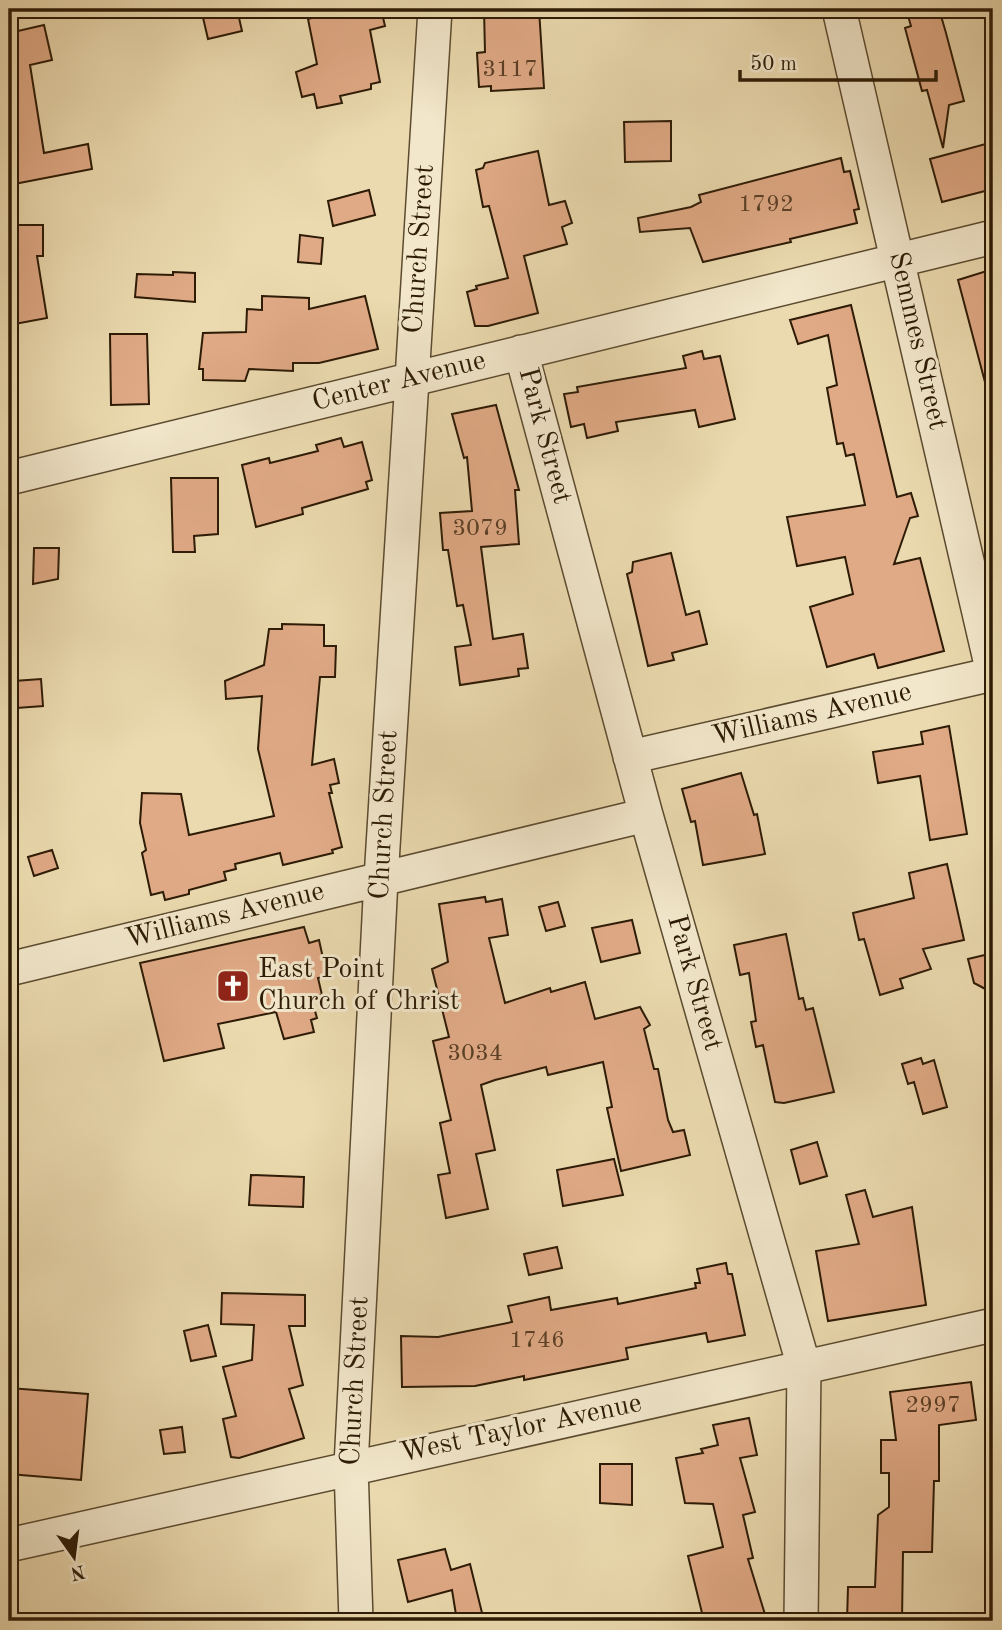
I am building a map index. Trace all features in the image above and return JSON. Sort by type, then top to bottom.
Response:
[{"type":"street","name":"Church Street","points":[[356,1621],[351,1466],[381,879],[435,9]]},
{"type":"street","name":"Semmes Street","points":[[839,9],[898,260],[986,604],[993,673]]},
{"type":"street","name":"Center Avenue","points":[[9,478],[993,237]]},
{"type":"street","name":"Park Street","points":[[521,352],[646,815],[804,1367],[801,1621]]},
{"type":"street","name":"Williams Avenue","points":[[630,757],[993,673]]},
{"type":"street","name":"Williams Avenue","points":[[9,969],[646,815]]},
{"type":"street","name":"West Taylor Avenue","points":[[9,1545],[351,1466],[993,1325]]},
{"type":"building","points":[[201,9],[237,9],[242,31],[208,39]]},
{"type":"building","points":[[317,9],[381,9],[385,26],[370,30],[380,82],[371,84],[371,89],[340,96],[342,103],[317,108],[314,94],[302,97],[296,72],[317,64],[308,19],[319,16]]},
{"type":"building","points":[[484,9],[539,9],[544,88],[491,91],[491,86],[479,87],[477,53],[485,52]]},
{"type":"building","points":[[906,9],[939,9],[946,33],[964,101],[949,105],[943,148],[927,90],[922,91],[905,28],[911,26]]},
{"type":"building","points":[[44,25],[52,60],[30,65],[44,153],[88,144],[92,169],[9,185],[9,33]]},
{"type":"building","points":[[671,121],[671,161],[625,162],[624,122]]},
{"type":"building","points":[[993,142],[993,189],[942,202],[930,159]]},
{"type":"building","points":[[538,151],[549,205],[565,201],[572,223],[562,227],[567,244],[524,256],[538,313],[488,326],[475,326],[467,292],[477,289],[476,286],[508,278],[489,206],[483,207],[476,170],[483,168],[485,163]]},
{"type":"building","points":[[841,158],[844,172],[850,171],[859,209],[854,210],[857,223],[790,239],[791,242],[703,262],[690,228],[640,232],[638,218],[691,207],[701,202],[699,195]]},
{"type":"building","points":[[369,190],[375,215],[333,226],[328,201]]},
{"type":"building","points":[[9,225],[43,225],[43,256],[37,256],[47,318],[9,325]]},
{"type":"building","points":[[300,235],[323,238],[321,264],[298,262]]},
{"type":"building","points":[[993,269],[993,385],[986,386],[958,280]]},
{"type":"building","points":[[173,272],[195,273],[195,302],[135,297],[137,274],[173,275]]},
{"type":"building","points":[[262,296],[309,298],[309,309],[365,296],[378,349],[319,363],[293,363],[293,371],[249,369],[245,381],[203,380],[203,369],[199,369],[203,333],[246,332],[247,309],[262,310]]},
{"type":"building","points":[[851,305],[897,497],[911,493],[918,516],[910,518],[894,564],[920,558],[944,651],[878,668],[874,654],[827,667],[810,607],[853,594],[845,557],[797,566],[787,517],[865,505],[854,454],[846,456],[843,443],[837,444],[827,388],[837,385],[828,335],[798,344],[790,320]]},
{"type":"building","points":[[110,334],[147,334],[149,404],[111,405]]},
{"type":"building","points":[[702,351],[704,359],[720,356],[735,419],[699,427],[695,410],[616,422],[618,431],[587,438],[584,424],[571,427],[564,394],[578,392],[577,387],[686,368],[683,356]]},
{"type":"building","points":[[496,405],[519,490],[515,490],[519,544],[481,547],[493,639],[523,634],[528,668],[518,669],[519,676],[460,685],[455,647],[471,645],[463,605],[457,606],[448,550],[443,550],[440,513],[472,511],[467,457],[464,458],[452,414]]},
{"type":"building","points":[[341,438],[344,447],[362,442],[372,480],[366,482],[368,489],[302,508],[303,514],[256,527],[242,465],[269,458],[270,463],[318,451],[316,445]]},
{"type":"building","points":[[171,478],[218,478],[218,534],[194,536],[195,552],[173,552]]},
{"type":"building","points":[[34,548],[59,548],[58,579],[33,584]]},
{"type":"building","points":[[671,553],[686,615],[699,611],[707,644],[672,653],[674,660],[648,666],[627,574],[632,572],[633,562]]},
{"type":"building","points":[[282,624],[324,625],[324,646],[336,646],[335,677],[320,677],[312,765],[334,759],[339,783],[330,785],[332,793],[329,793],[342,847],[332,850],[333,853],[283,865],[280,853],[235,864],[236,869],[224,872],[226,880],[189,890],[189,894],[165,900],[163,892],[151,895],[142,853],[146,850],[140,823],[142,793],[181,794],[189,835],[274,816],[258,749],[262,696],[226,699],[225,681],[264,665],[269,629],[282,629]]},
{"type":"building","points":[[41,679],[43,706],[17,708],[14,681]]},
{"type":"building","points":[[949,726],[967,834],[930,840],[920,776],[878,783],[873,752],[923,744],[921,732]]},
{"type":"building","points":[[741,773],[754,815],[757,814],[765,854],[703,865],[695,821],[691,822],[682,789]]},
{"type":"building","points":[[52,850],[58,868],[34,876],[28,857]]},
{"type":"building","points":[[947,864],[964,940],[923,949],[931,969],[900,979],[903,988],[880,995],[864,939],[859,940],[853,913],[914,898],[909,873]]},
{"type":"building","points":[[485,897],[486,902],[502,899],[508,935],[489,938],[505,1003],[550,988],[551,992],[585,982],[595,1019],[640,1007],[650,1025],[644,1029],[654,1069],[658,1069],[668,1120],[673,1132],[684,1130],[690,1155],[621,1171],[607,1108],[612,1107],[603,1062],[548,1075],[546,1067],[495,1080],[481,1085],[495,1150],[476,1154],[488,1209],[446,1218],[438,1175],[450,1173],[440,1123],[451,1120],[433,1041],[449,1037],[432,969],[448,962],[439,904]]},
{"type":"building","points":[[558,902],[565,926],[546,931],[539,907]]},
{"type":"building","points":[[632,920],[640,953],[601,962],[592,928]]},
{"type":"building","name":"East Point Church of Christ","points":[[304,927],[309,943],[319,940],[327,976],[318,978],[322,995],[311,997],[317,1018],[311,1020],[314,1032],[284,1039],[276,1012],[218,1024],[224,1048],[164,1061],[140,963]]},
{"type":"building","points":[[786,934],[799,999],[803,998],[806,1010],[813,1008],[834,1092],[784,1103],[775,1102],[763,1045],[756,1047],[751,1022],[756,1021],[749,973],[740,975],[734,945]]},
{"type":"building","points":[[993,953],[993,993],[974,983],[968,959]]},
{"type":"building","points":[[921,1058],[923,1064],[934,1060],[947,1107],[923,1114],[914,1082],[908,1084],[902,1064]]},
{"type":"building","points":[[817,1142],[827,1176],[800,1184],[791,1150]]},
{"type":"building","points":[[614,1159],[623,1195],[563,1206],[557,1170]]},
{"type":"building","points":[[251,1175],[304,1177],[303,1207],[249,1205]]},
{"type":"building","points":[[865,1190],[873,1217],[912,1207],[926,1305],[828,1321],[816,1251],[859,1244],[846,1195]]},
{"type":"building","points":[[557,1247],[562,1268],[529,1275],[524,1254]]},
{"type":"building","points":[[726,1263],[728,1274],[732,1274],[745,1335],[708,1342],[706,1333],[626,1348],[628,1359],[524,1380],[524,1376],[475,1386],[402,1387],[401,1336],[438,1337],[512,1322],[508,1306],[549,1297],[551,1310],[617,1298],[618,1304],[696,1288],[695,1283],[700,1283],[697,1269]]},
{"type":"building","points":[[222,1293],[305,1295],[305,1326],[289,1326],[303,1385],[289,1389],[304,1438],[239,1458],[231,1457],[223,1419],[236,1416],[223,1367],[252,1360],[254,1325],[221,1324]]},
{"type":"building","points":[[208,1325],[216,1356],[191,1361],[184,1331]]},
{"type":"building","points":[[971,1382],[976,1420],[939,1425],[939,1481],[934,1481],[932,1552],[903,1552],[902,1621],[847,1621],[848,1587],[875,1587],[878,1515],[889,1507],[889,1473],[881,1473],[881,1440],[896,1440],[890,1392]]},
{"type":"building","points":[[9,1388],[88,1394],[81,1480],[9,1474]]},
{"type":"building","points":[[749,1418],[757,1455],[740,1458],[755,1512],[743,1515],[753,1558],[748,1559],[767,1621],[704,1621],[688,1556],[723,1547],[713,1504],[685,1503],[676,1458],[703,1453],[701,1449],[718,1445],[713,1425]]},
{"type":"building","points":[[182,1427],[185,1452],[164,1454],[160,1430]]},
{"type":"building","points":[[600,1464],[632,1464],[632,1505],[600,1503]]},
{"type":"building","points":[[445,1549],[451,1570],[470,1564],[484,1621],[457,1621],[452,1590],[408,1602],[398,1560]]},
{"type":"place","name":"East Point Church of Christ","points":[[233,986]]}]
